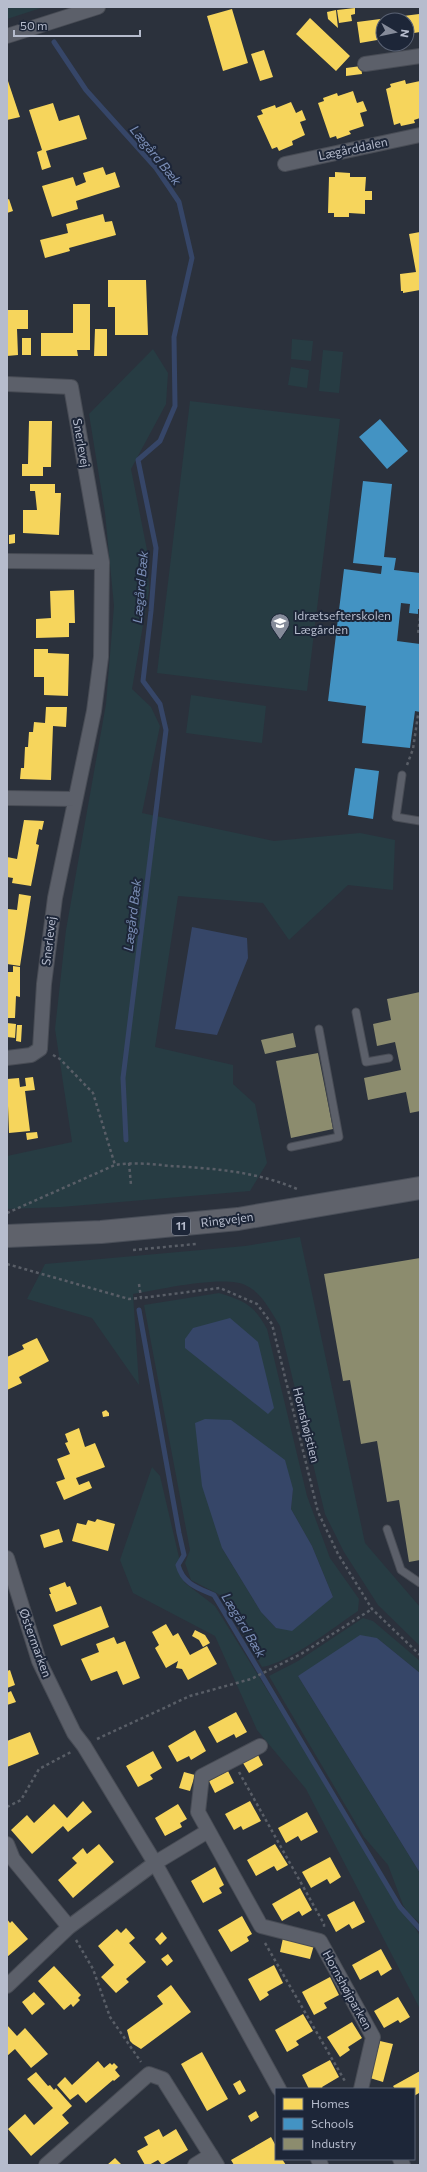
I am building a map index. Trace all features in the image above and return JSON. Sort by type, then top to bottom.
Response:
[{"type":"main road","name":"Ringvejen","points":[[7,1236],[101,1232],[238,1219],[420,1188]]},
{"type":"street","points":[[7,36],[98,7]]},
{"type":"street","points":[[365,64],[420,56]]},
{"type":"street","name":"Lægårddalen","points":[[285,164],[420,135]]},
{"type":"street","name":"Snerlevej","points":[[7,384],[71,387],[102,562],[101,657],[94,711],[55,898],[44,984],[40,1049]]},
{"type":"street","points":[[7,561],[102,562]]},
{"type":"street","points":[[7,798],[75,799]]},
{"type":"street","points":[[7,1058],[31,1055],[40,1049]]},
{"type":"street","name":"Østermarken","points":[[7,1558],[39,1661],[74,1733],[84,1746]]},
{"type":"street","points":[[84,1746],[155,1863],[279,2088]]},
{"type":"street","points":[[260,1746],[202,1776],[198,1812],[261,1926]]},
{"type":"street","points":[[7,1986],[69,1927],[155,1863],[208,1831]]},
{"type":"street","points":[[7,1844],[13,1859],[69,1927]]},
{"type":"street","name":"Hornshøjparken","points":[[261,1926],[320,1941],[373,2037],[357,2088]]},
{"type":"street","points":[[46,2165],[149,2074],[162,2079],[214,2160],[194,2165]]},
{"type":"lane","points":[[402,776],[396,817],[420,821]]},
{"type":"lane","points":[[356,1012],[366,1062],[389,1058]]},
{"type":"lane","points":[[291,1147],[339,1137],[319,1029]]},
{"type":"lane","points":[[387,1529],[401,1570],[420,1583]]},
{"type":"path","points":[[420,618],[418,634],[420,634]]},
{"type":"path","points":[[402,776],[413,749],[418,714],[420,715]]},
{"type":"path","points":[[40,1049],[60,1059],[93,1093],[115,1165]]},
{"type":"path","points":[[129,1163],[131,1185]]},
{"type":"path","points":[[7,1213],[115,1165],[129,1163],[212,1168],[277,1180],[301,1191],[293,1192]]},
{"type":"path","name":"Hornshøjstien","points":[[7,1264],[129,1299],[220,1288],[257,1304],[272,1324],[318,1512],[338,1554],[372,1608],[420,1654]]},
{"type":"path","points":[[139,1284],[141,1298]]},
{"type":"path","points":[[7,1807],[20,1800],[39,1769],[190,1696],[251,1679],[270,1668],[301,1654],[372,1608]]},
{"type":"path","points":[[232,1760],[324,1924],[320,1941]]},
{"type":"path","points":[[261,1926],[261,1936],[356,2088]]},
{"type":"path","points":[[69,1927],[93,1969],[110,2017],[149,2074]]},
{"type":"shaded area","points":[[7,7],[44,7],[7,19]]},
{"type":"shaded area","points":[[292,339],[313,341],[311,361],[291,359]]},
{"type":"shaded area","points":[[153,349],[168,373],[166,404],[131,469],[147,550],[149,590],[132,689],[151,707],[160,726],[142,813],[274,841],[360,833],[395,840],[393,890],[348,885],[289,940],[263,903],[178,896],[155,1047],[233,1065],[233,1084],[255,1104],[267,1163],[250,1191],[61,1207],[7,1209],[7,1156],[72,1142],[55,1029],[66,930],[106,704],[114,606],[105,513],[89,414]]},
{"type":"shaded area","points":[[323,350],[343,352],[339,393],[319,391]]},
{"type":"shaded area","points":[[291,367],[309,370],[307,388],[288,385]]},
{"type":"shaded area","points":[[190,401],[340,419],[307,691],[157,673]]},
{"type":"shaded area","points":[[191,695],[266,706],[262,743],[186,733]]},
{"type":"shaded area","points":[[300,1237],[365,1543],[420,1607],[420,1646],[378,1605],[344,1552],[325,1514],[280,1326],[266,1303],[257,1293],[247,1286],[237,1283],[208,1282],[133,1294],[139,1385],[92,1318],[27,1299],[45,1264],[245,1246]]},
{"type":"shaded area","points":[[219,1293],[248,1305],[258,1314],[267,1329],[307,1496],[330,1558],[359,1599],[358,1611],[311,1644],[273,1664],[262,1667],[222,1596],[191,1580],[185,1563],[190,1550],[144,1305]],"holes":[[[293,1489],[291,1509],[312,1546],[333,1597],[276,1628],[261,1612],[222,1548]]]},
{"type":"shaded area","points":[[152,1467],[160,1476],[185,1583],[215,1606],[420,1936],[420,2009],[306,1789],[257,1730],[215,1636],[133,1593],[120,1560]]},
{"type":"shaded area","points":[[363,1618],[373,1621],[420,1661],[420,1673],[377,1638],[298,1676],[420,1873],[420,1923],[409,1914],[403,1905],[388,1865],[364,1837],[269,1676],[298,1661]]},
{"type":"water","points":[[192,927],[247,938],[248,958],[217,1035],[175,1029]]},
{"type":"water","points":[[230,1318],[258,1342],[274,1408],[268,1414],[185,1348],[185,1339],[193,1328]]},
{"type":"water","points":[[205,1419],[231,1420],[285,1460],[293,1489],[291,1509],[312,1546],[333,1597],[292,1631],[276,1628],[261,1612],[222,1548],[202,1486],[195,1423]]},
{"type":"water","points":[[360,1635],[377,1638],[420,1673],[420,1873],[298,1676]]},
{"type":"building: Homes","points":[[355,8],[355,14],[351,15],[352,21],[339,23],[337,10]]},
{"type":"building: Homes","points":[[232,9],[248,63],[223,71],[207,16]]},
{"type":"building: Homes","points":[[336,10],[338,28],[328,19],[327,12]]},
{"type":"building: Homes","points":[[419,14],[420,32],[415,33],[415,15]]},
{"type":"building: Homes","points":[[310,18],[350,56],[336,71],[296,34]]},
{"type":"building: Homes","points":[[375,20],[375,40],[360,43],[357,22]]},
{"type":"building: Homes","points":[[264,50],[273,77],[260,81],[251,54]]},
{"type":"building: Homes","points":[[361,66],[362,74],[346,76],[346,68]]},
{"type":"building: Homes","points":[[405,80],[406,84],[420,81],[420,118],[414,120],[415,123],[401,126],[400,123],[394,125],[386,89],[391,87],[390,84]]},
{"type":"building: Homes","points":[[8,81],[20,117],[7,120],[7,82]]},
{"type":"building: Homes","points":[[353,91],[357,103],[363,101],[367,111],[360,113],[364,126],[349,131],[351,134],[337,139],[336,136],[330,138],[318,103],[324,101],[323,98],[337,93],[338,96]]},
{"type":"building: Homes","points":[[291,102],[296,113],[302,110],[306,120],[300,122],[305,135],[292,141],[293,145],[279,151],[277,147],[272,149],[257,116],[263,114],[261,110],[275,105],[276,108]]},
{"type":"building: Homes","points":[[53,103],[59,121],[79,115],[87,139],[46,151],[51,167],[42,170],[37,152],[42,150],[29,110]]},
{"type":"building: Homes","points":[[103,167],[106,175],[115,172],[120,187],[76,201],[78,209],[52,217],[42,186],[73,177],[76,186],[86,182],[83,173]]},
{"type":"building: Homes","points":[[335,172],[350,173],[350,177],[366,177],[365,191],[372,191],[372,200],[365,200],[365,214],[349,213],[349,217],[334,217],[334,213],[328,213],[329,177],[335,177]]},
{"type":"building: Homes","points":[[9,199],[13,211],[7,213],[7,200]]},
{"type":"building: Homes","points":[[103,214],[105,222],[112,221],[116,235],[69,248],[70,251],[45,258],[40,240],[68,233],[66,224]]},
{"type":"building: Homes","points":[[420,232],[420,290],[403,293],[403,291],[401,291],[400,274],[416,272],[409,234]]},
{"type":"building: Homes","points":[[108,280],[146,280],[148,335],[115,335],[115,307],[108,307]]},
{"type":"building: Homes","points":[[73,304],[90,304],[90,350],[77,350],[78,356],[41,356],[41,333],[73,333]]},
{"type":"building: Homes","points":[[7,310],[28,310],[28,329],[17,329],[18,355],[7,356]]},
{"type":"building: Homes","points":[[95,329],[107,329],[107,356],[94,356]]},
{"type":"building: Homes","points":[[22,338],[31,338],[31,355],[22,355]]},
{"type":"building: Homes","points":[[29,421],[52,421],[51,467],[43,467],[43,476],[22,476],[22,464],[28,464]]},
{"type":"building: Homes","points":[[30,484],[55,484],[55,493],[61,493],[59,535],[23,533],[23,510],[37,510],[35,491],[30,491]]},
{"type":"building: Homes","points":[[15,534],[15,543],[9,544],[9,535]]},
{"type":"building: Homes","points":[[74,590],[75,623],[69,623],[69,637],[36,638],[36,619],[51,618],[50,591]]},
{"type":"building: Homes","points":[[34,649],[48,649],[48,653],[69,654],[68,696],[44,695],[44,677],[34,677]]},
{"type":"building: Homes","points":[[46,707],[67,707],[66,727],[53,726],[51,780],[20,779],[21,768],[24,768],[25,747],[28,747],[29,732],[33,732],[34,722],[45,723]]},
{"type":"building: Homes","points":[[24,820],[44,821],[42,830],[39,829],[36,844],[39,845],[31,886],[12,883],[13,878],[7,877],[7,857],[17,859]]},
{"type":"building: Homes","points":[[19,894],[31,896],[20,966],[7,964],[8,909],[17,910]]},
{"type":"building: Homes","points":[[13,966],[20,967],[20,997],[16,996],[15,1018],[7,1018],[7,972],[13,972]]},
{"type":"building: Homes","points":[[7,1023],[16,1024],[15,1038],[7,1037]]},
{"type":"building: Homes","points":[[17,1025],[22,1025],[21,1042],[16,1041]]},
{"type":"building: Homes","points":[[33,1077],[35,1090],[25,1091],[30,1131],[9,1133],[7,1079],[19,1078],[20,1087],[26,1086],[25,1078]]},
{"type":"building: Homes","points":[[37,1132],[38,1138],[27,1140],[26,1133]]},
{"type":"building: Homes","points":[[37,1338],[49,1361],[19,1377],[22,1383],[7,1390],[7,1357],[24,1349],[22,1345]]},
{"type":"building: Homes","points":[[106,1410],[109,1413],[109,1416],[103,1417],[102,1412]]},
{"type":"building: Homes","points":[[79,1428],[85,1447],[95,1443],[105,1467],[76,1478],[79,1485],[89,1481],[92,1488],[64,1500],[56,1482],[65,1479],[57,1459],[70,1454],[65,1443],[68,1442],[65,1434]]},
{"type":"building: Homes","points":[[97,1519],[115,1524],[108,1551],[72,1541],[77,1523],[86,1525],[88,1520],[95,1522]]},
{"type":"building: Homes","points":[[59,1529],[63,1542],[44,1548],[40,1535]]},
{"type":"building: Homes","points":[[65,1582],[67,1587],[70,1586],[77,1604],[56,1612],[49,1594],[51,1594],[49,1588]]},
{"type":"building: Homes","points":[[101,1606],[109,1627],[61,1646],[53,1625]]},
{"type":"building: Homes","points":[[166,1624],[173,1636],[178,1633],[190,1655],[207,1646],[217,1664],[188,1680],[182,1669],[176,1668],[178,1661],[166,1668],[155,1648],[159,1645],[152,1632]]},
{"type":"building: Homes","points":[[195,1630],[205,1635],[210,1643],[203,1647],[199,1640],[192,1636]]},
{"type":"building: Homes","points":[[114,1637],[117,1644],[125,1641],[140,1678],[123,1685],[117,1671],[91,1681],[81,1659],[99,1652],[96,1644]]},
{"type":"building: Homes","points":[[10,1670],[15,1685],[7,1688],[7,1671]]},
{"type":"building: Homes","points":[[11,1691],[16,1702],[7,1705],[7,1693]]},
{"type":"building: Homes","points":[[236,1712],[247,1732],[236,1738],[234,1734],[217,1743],[208,1727]]},
{"type":"building: Homes","points":[[195,1730],[206,1751],[191,1760],[189,1756],[177,1762],[168,1746]]},
{"type":"building: Homes","points":[[30,1732],[39,1754],[7,1767],[7,1741]]},
{"type":"building: Homes","points":[[153,1751],[162,1768],[150,1775],[153,1779],[138,1787],[126,1766]]},
{"type":"building: Homes","points":[[258,1755],[263,1765],[249,1773],[243,1763]]},
{"type":"building: Homes","points":[[228,1771],[234,1783],[215,1793],[209,1781]]},
{"type":"building: Homes","points":[[184,1772],[195,1775],[190,1791],[179,1788]]},
{"type":"building: Homes","points":[[83,1801],[92,1812],[68,1832],[63,1826],[32,1854],[11,1830],[27,1815],[34,1823],[54,1804],[67,1818]]},
{"type":"building: Homes","points":[[250,1801],[261,1821],[243,1830],[241,1826],[234,1830],[225,1814]]},
{"type":"building: Homes","points":[[178,1804],[187,1819],[180,1823],[182,1827],[165,1836],[155,1818]]},
{"type":"building: Homes","points":[[307,1812],[318,1832],[301,1841],[298,1836],[286,1843],[278,1828]]},
{"type":"building: Homes","points":[[99,1844],[114,1862],[73,1898],[58,1880],[77,1863],[72,1858],[83,1848],[87,1854]]},
{"type":"building: Homes","points":[[275,1844],[288,1865],[277,1871],[274,1866],[256,1876],[247,1860]]},
{"type":"building: Homes","points":[[330,1857],[341,1877],[330,1884],[327,1879],[311,1888],[302,1872]]},
{"type":"building: Homes","points":[[215,1867],[224,1885],[219,1888],[222,1893],[203,1903],[191,1881]]},
{"type":"building: Homes","points":[[300,1888],[312,1910],[302,1916],[299,1911],[282,1921],[272,1904]]},
{"type":"building: Homes","points":[[354,1901],[365,1922],[352,1929],[349,1924],[336,1932],[327,1915]]},
{"type":"building: Homes","points":[[242,1916],[252,1934],[247,1937],[249,1941],[231,1952],[218,1930]]},
{"type":"building: Homes","points":[[7,1919],[10,1923],[12,1921],[28,1939],[7,1957]]},
{"type":"building: Homes","points":[[126,1928],[135,1938],[129,1943],[146,1962],[126,1979],[129,1982],[116,1993],[101,1977],[114,1965],[98,1946],[117,1929],[121,1933]]},
{"type":"building: Homes","points":[[162,1932],[167,1938],[160,1945],[155,1939]]},
{"type":"building: Homes","points":[[283,1938],[314,1945],[310,1959],[280,1952]]},
{"type":"building: Homes","points":[[381,1949],[392,1969],[381,1976],[378,1970],[360,1980],[352,1965]]},
{"type":"building: Homes","points":[[168,1954],[173,1961],[167,1966],[161,1959]]},
{"type":"building: Homes","points":[[274,1965],[283,1983],[267,1992],[269,1995],[260,2001],[248,1979]]},
{"type":"building: Homes","points":[[54,1966],[81,1995],[78,1998],[80,2000],[73,2007],[71,2004],[64,2010],[38,1981]]},
{"type":"building: Homes","points":[[330,1977],[339,1995],[324,2003],[327,2008],[314,2015],[302,1992]]},
{"type":"building: Homes","points":[[171,1985],[191,2012],[141,2049],[130,2041],[127,2030],[163,2004],[157,1996]]},
{"type":"building: Homes","points":[[34,1992],[45,2004],[32,2015],[22,2002]]},
{"type":"building: Homes","points":[[398,1997],[410,2017],[400,2023],[398,2020],[384,2028],[374,2011]]},
{"type":"building: Homes","points":[[303,2014],[313,2031],[296,2041],[299,2045],[287,2052],[275,2030]]},
{"type":"building: Homes","points":[[352,2022],[362,2038],[348,2047],[350,2050],[340,2057],[327,2037]]},
{"type":"building: Homes","points":[[7,2025],[17,2036],[25,2028],[48,2054],[31,2068],[15,2049],[7,2056]]},
{"type":"building: Homes","points":[[380,2041],[393,2044],[383,2082],[370,2078]]},
{"type":"building: Homes","points":[[202,2052],[228,2099],[207,2111],[181,2064]]},
{"type":"building: Homes","points":[[330,2060],[339,2077],[322,2088],[308,2088],[302,2075]]},
{"type":"building: Homes","points":[[98,2061],[104,2068],[110,2063],[112,2065],[114,2063],[118,2067],[115,2070],[120,2076],[114,2081],[113,2080],[86,2103],[78,2094],[70,2100],[57,2085],[65,2077],[72,2085]]},
{"type":"building: Homes","points":[[420,2071],[420,2095],[419,2093],[415,2095],[415,2088],[394,2088],[393,2086]]},
{"type":"building: Homes","points":[[36,2072],[48,2086],[50,2085],[54,2090],[56,2088],[72,2106],[62,2115],[69,2123],[31,2156],[8,2129],[25,2114],[34,2125],[53,2108],[27,2079]]},
{"type":"building: Homes","points":[[240,2080],[246,2091],[239,2095],[233,2084]]},
{"type":"building: Homes","points":[[256,2111],[259,2117],[251,2122],[248,2116]]},
{"type":"building: Homes","points":[[159,2129],[163,2137],[176,2129],[188,2150],[162,2165],[158,2160],[149,2165],[145,2165],[137,2151],[148,2145],[144,2137]]},
{"type":"building: Homes","points":[[271,2137],[275,2144],[275,2160],[283,2160],[286,2165],[234,2165],[231,2160]]},
{"type":"building: Homes","points":[[115,2158],[122,2165],[107,2165]]},
{"type":"building: Schools","points":[[380,419],[408,451],[387,469],[359,437]]},
{"type":"building: Schools","points":[[363,481],[392,484],[384,557],[396,558],[394,570],[420,573],[420,609],[418,609],[418,614],[409,613],[410,604],[401,603],[397,641],[420,644],[420,712],[415,711],[410,748],[362,743],[366,706],[328,701],[344,569],[381,574],[382,566],[353,563]]},
{"type":"building: Schools","points":[[355,768],[379,771],[373,819],[348,815]]},
{"type":"building: Industry","points":[[420,992],[420,1111],[410,1113],[406,1092],[368,1100],[364,1078],[401,1070],[395,1042],[377,1046],[373,1024],[391,1020],[387,999]]},
{"type":"building: Industry","points":[[293,1033],[296,1047],[265,1054],[261,1040]]},
{"type":"building: Industry","points":[[318,1053],[333,1129],[291,1138],[276,1061]]},
{"type":"building: Industry","points":[[420,1258],[420,1560],[409,1562],[399,1500],[387,1502],[377,1441],[361,1444],[350,1380],[343,1381],[324,1274]]},
{"type":"waterway","name":"Lægård Bæk","points":[[54,42],[86,90],[156,168],[179,202],[192,258],[174,337],[175,406],[160,441],[138,460],[156,548],[143,681],[160,704],[166,730],[123,1078],[126,1140]]},
{"type":"waterway","name":"Lægård Bæk","points":[[139,1310],[184,1555],[178,1565],[180,1571],[187,1581],[214,1595],[400,1907],[420,1929]]},
{"type":"place","name":"Idrætsefterskolen Lægården","points":[[280,640]]}]
